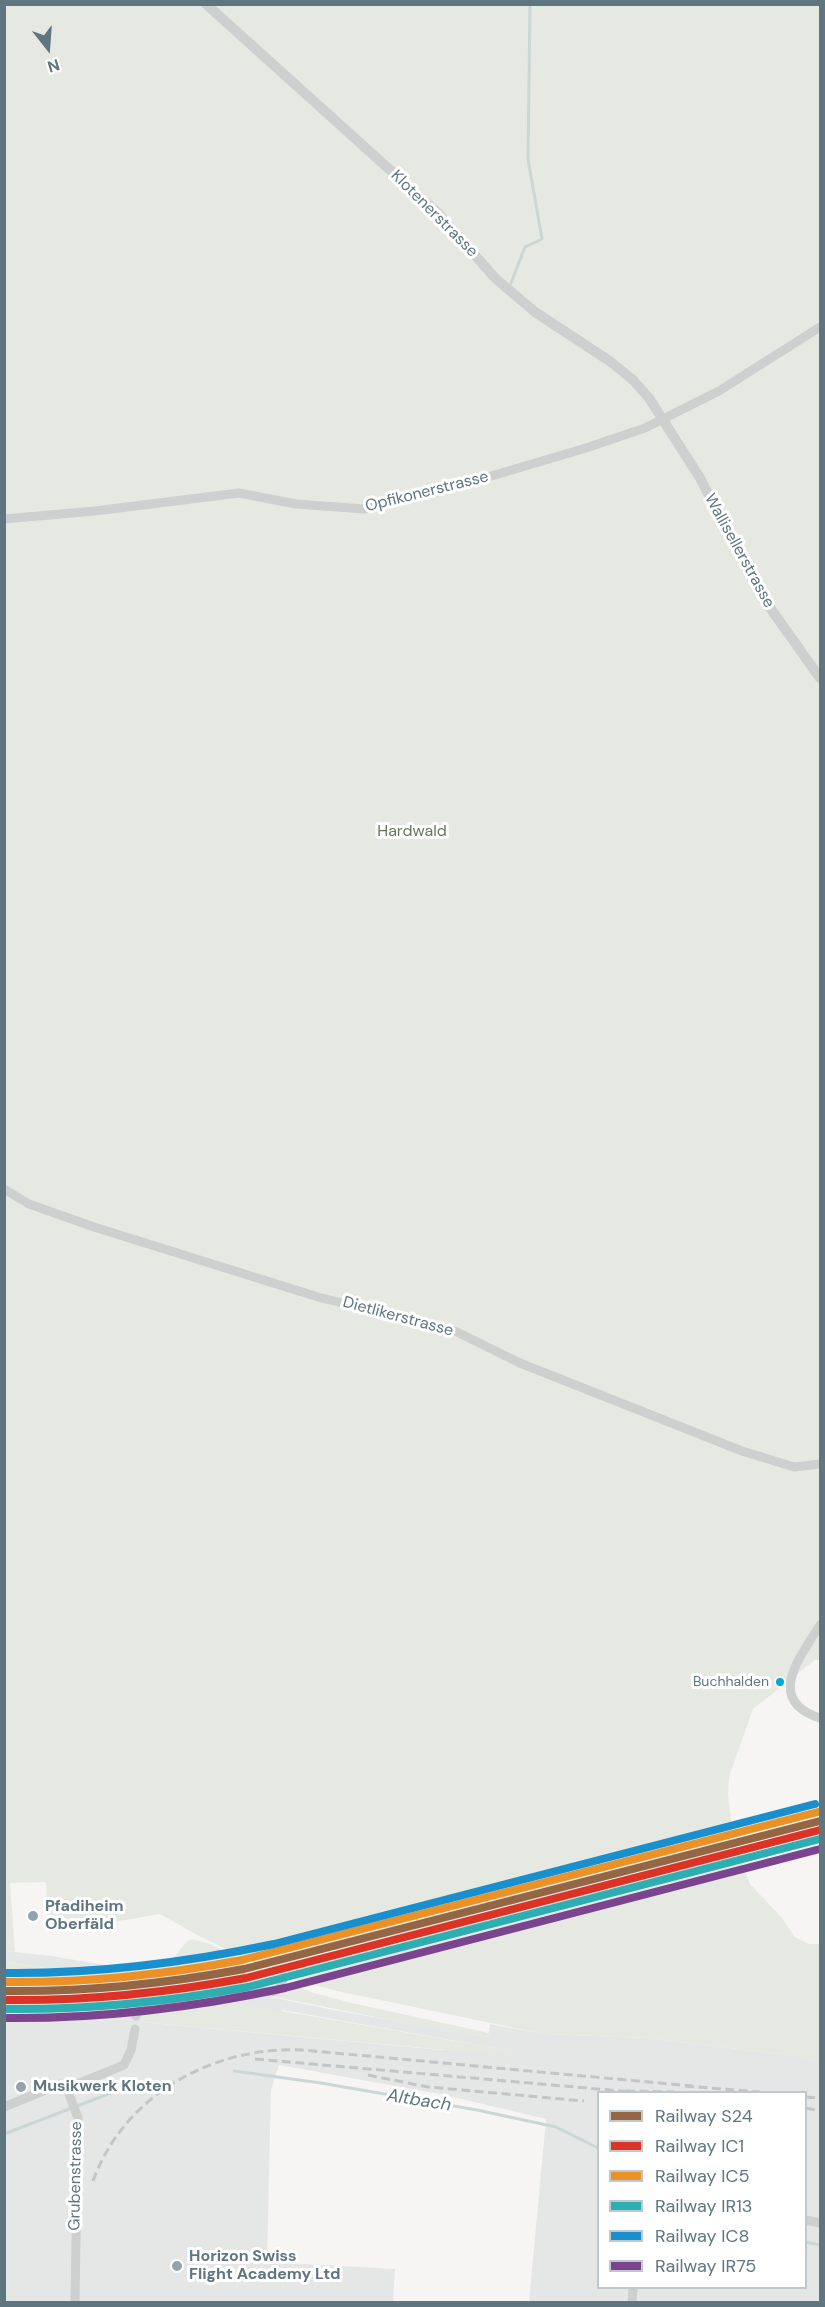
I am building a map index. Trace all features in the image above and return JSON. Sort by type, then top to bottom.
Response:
[{"type":"street","name":"Klotenerstrasse","points":[[206,4],[440,215],[495,278],[535,312],[633,380],[649,398],[663,420]]},
{"type":"street","name":"Opfikonerstrasse","points":[[4,519],[95,511],[239,493],[296,504],[363,509],[434,493],[645,428],[719,391],[820,327]]},
{"type":"street","name":"Wallisellerstrasse","points":[[663,420],[700,478],[768,605],[820,678]]},
{"type":"street","name":"Dietlikerstrasse","points":[[4,1189],[29,1204],[94,1227],[318,1297],[455,1331],[520,1363],[742,1450],[794,1467],[820,1464]]},
{"type":"street","points":[[820,1625],[793,1668],[790,1684],[794,1700],[802,1709],[820,1718]]},
{"type":"street","points":[[136,2016],[139,2009],[157,2003],[207,2002],[251,1991],[273,1992],[279,1989],[284,1977]]},
{"type":"street","points":[[4,2107],[60,2084],[70,2087],[123,2065],[129,2056],[135,2029]]},
{"type":"street","name":"Grubenstrasse","points":[[70,2087],[70,2098],[76,2114],[75,2302]]},
{"type":"shaded area","points":[[5,1951],[52,1956],[156,1974],[220,1963],[224,1980],[212,1985],[334,2010],[488,2037],[490,2024],[544,2034],[648,2038],[796,2056],[820,2063],[820,2302],[529,2302],[546,2119],[445,2095],[279,2065],[271,2090],[267,2262],[395,2269],[393,2302],[5,2302],[5,2009],[128,2020],[128,2015],[141,2016],[141,2022],[442,2050],[512,2051],[159,1989],[75,1996],[5,1996],[4,1982],[110,1980],[99,1976],[5,1962]]},
{"type":"green space","name":"Hardwald","points":[[4,5],[820,5],[820,1660],[815,1660],[753,1709],[729,1777],[728,1795],[733,1836],[750,1884],[781,1917],[795,1937],[809,1944],[820,1944],[820,2063],[796,2056],[648,2038],[544,2034],[337,1991],[284,1977],[199,1936],[160,1914],[49,1933],[46,1882],[10,1883],[15,1952],[5,1951]]},
{"type":"green space","points":[[192,1939],[210,1944],[275,1975],[277,1986],[271,1988],[257,1986],[239,1990],[210,1985],[224,1980],[220,1963],[156,1974],[125,1968],[152,1965],[171,1959]]},
{"type":"green space","points":[[4,1962],[111,1978],[101,1981],[5,1982]]},
{"type":"green space","points":[[290,1983],[314,1993],[352,2003],[489,2033],[489,2037],[275,1997]]},
{"type":"green space","points":[[159,1989],[211,1998],[162,1999],[129,2007],[131,2013],[128,2020],[5,2009],[4,1996],[75,1996]]},
{"type":"green space","points":[[224,2001],[513,2051],[512,2056],[141,2022],[140,2013],[158,2006]]},
{"type":"waterway","points":[[511,283],[525,247],[542,239],[528,159],[530,4]]},
{"type":"waterway","name":"Altbach","points":[[234,2071],[321,2083],[477,2110],[556,2127],[597,2148]]},
{"type":"waterway","name":"Altbach","points":[[4,2134],[150,2080]]},
{"type":"waterway","name":"Altbach","points":[[807,2242],[820,2245]]},
{"type":"railway","points":[[93,2181],[107,2151],[126,2124],[149,2101],[176,2082],[205,2067],[236,2057],[269,2051],[302,2050],[692,2086]]},
{"type":"railway","points":[[255,2059],[621,2091]]},
{"type":"railway","points":[[368,2075],[428,2087],[584,2101]]},
{"type":"railway","points":[[685,2086],[748,2091]]},
{"type":"railway","points":[[807,2097],[820,2098]]},
{"type":"railway","points":[[807,2108],[820,2111]]},
{"type":"rail line","name":"IC8","points":[[4,1973],[72,1972],[140,1966],[207,1957],[274,1944],[815,1804]]},
{"type":"rail line","name":"IC5","points":[[4,1982],[124,1977],[242,1960],[818,1812]]},
{"type":"rail line","name":"S24","points":[[4,1991],[125,1986],[244,1969],[820,1821]]},
{"type":"rail line","name":"IC1","points":[[4,2000],[126,1995],[246,1978],[820,1830]]},
{"type":"rail line","name":"IR13","points":[[4,2009],[127,2004],[248,1987],[820,1839]]},
{"type":"rail line","name":"IR75","points":[[4,2018],[75,2017],[145,2011],[285,1988],[820,1849]]},
{"type":"place","name":"Buchhalden","points":[[780,1682]]},
{"type":"place","name":"Pfadiheim Oberfäld","points":[[33,1916]]},
{"type":"place","name":"Musikwerk Kloten","points":[[21,2087]]},
{"type":"place","name":"Horizon Swiss Flight Academy Ltd","points":[[177,2266]]}]
